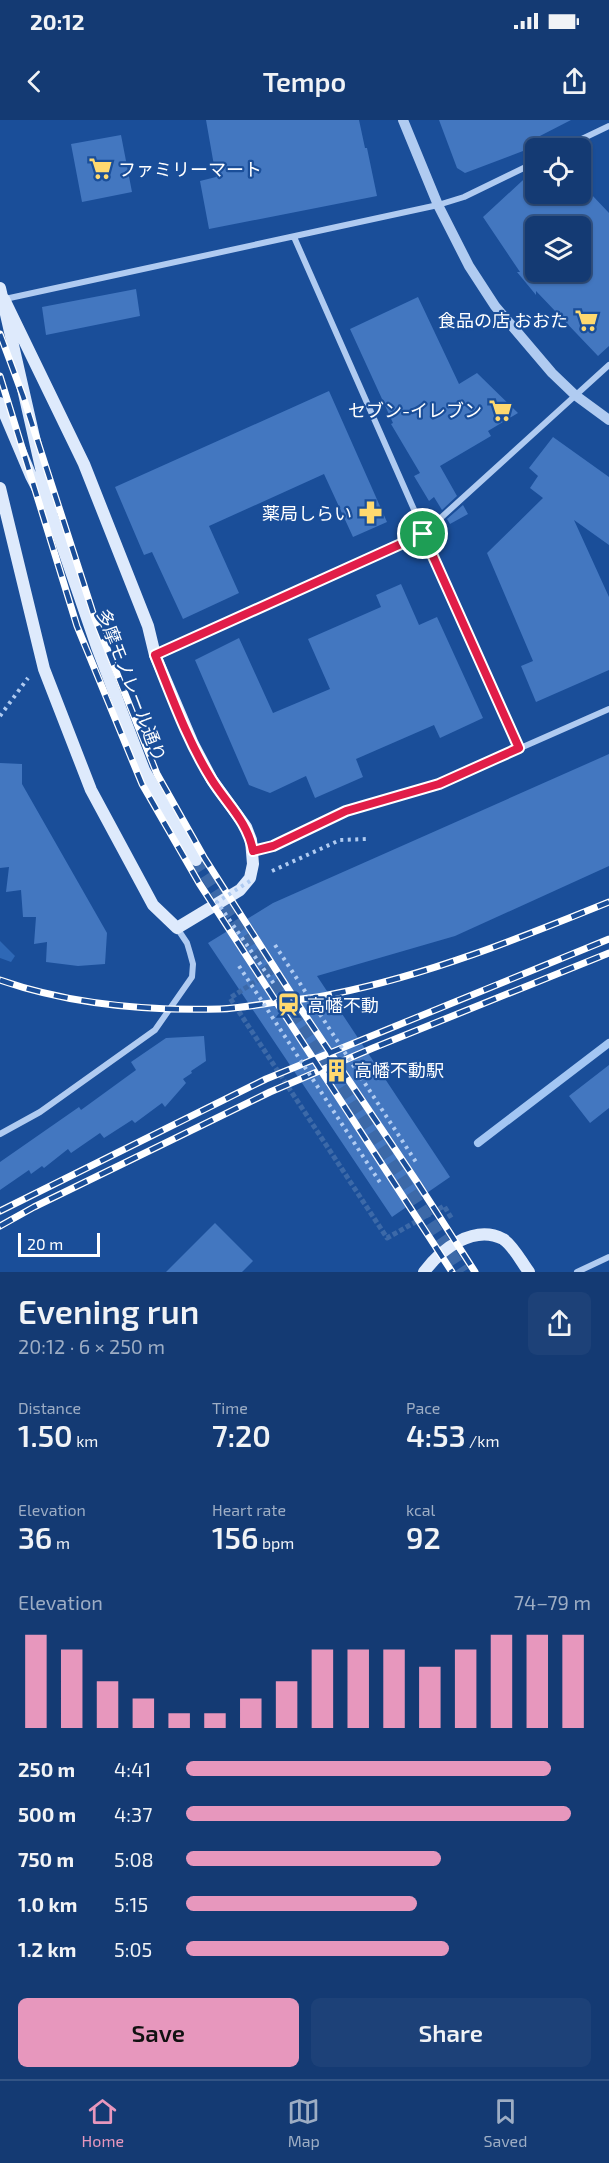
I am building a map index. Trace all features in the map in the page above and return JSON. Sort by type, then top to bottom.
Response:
[{"type":"main road","name":"多摩モノレール通り","points":[[2,293],[52,516],[97,647],[144,770],[196,860]]},
{"type":"main road","points":[[0,488],[44,669],[91,790],[153,905],[177,928],[240,890],[250,878],[253,851],[246,827],[212,780],[193,744],[155,655],[148,626],[84,464],[2,293]]},
{"type":"main road","name":"多摩モノレール通り","points":[[0,403],[31,477],[52,516]]},
{"type":"main road","points":[[424,1272],[434,1258],[466,1237],[486,1233],[505,1240],[530,1272]]},
{"type":"street","points":[[403,120],[438,205],[469,266],[495,306],[552,373],[609,420]]},
{"type":"street","points":[[584,138],[609,126]]},
{"type":"street","points":[[2,293],[294,237],[438,205],[464,197],[525,167]]},
{"type":"street","points":[[294,237],[519,748]]},
{"type":"street","points":[[155,655],[423,534],[609,365]]},
{"type":"street","points":[[253,851],[273,846],[346,811],[439,784],[609,709]]},
{"type":"street","points":[[0,1134],[40,1112],[155,1030],[192,977],[193,964],[187,943],[177,928]]},
{"type":"street","points":[[577,1272],[609,1257]]},
{"type":"path","points":[[0,716],[30,675]]},
{"type":"path","points":[[270,872],[340,840],[366,839]]},
{"type":"path","points":[[260,877],[217,902],[274,984]]},
{"type":"path","points":[[275,945],[416,1162]]},
{"type":"path","points":[[239,966],[381,1184]]},
{"type":"shaded area","points":[[0,941],[15,956],[11,962],[0,958]]},
{"type":"building","points":[[206,120],[359,120],[377,196],[209,229],[200,181],[216,177]]},
{"type":"building","points":[[439,120],[571,120],[536,138],[525,138],[525,150],[465,173],[457,168]]},
{"type":"building","points":[[121,135],[132,192],[82,202],[71,144]]},
{"type":"building","points":[[525,178],[525,204],[591,204],[591,194],[609,213],[609,346],[598,356],[525,282],[591,282],[591,216],[525,216],[525,282],[517,272],[520,272],[483,217]]},
{"type":"building","points":[[136,289],[140,316],[46,335],[42,307]]},
{"type":"building","points":[[418,297],[459,384],[477,373],[518,413],[488,431],[491,436],[440,466],[457,496],[442,510],[434,497],[429,501],[414,476],[420,473],[391,424],[393,423],[350,329]]},
{"type":"building","points":[[329,391],[387,522],[353,537],[324,474],[209,526],[239,593],[183,619],[152,552],[144,555],[115,487]]},
{"type":"building","points":[[553,437],[609,477],[609,545],[574,520],[609,597],[609,670],[536,702],[521,666],[533,661],[487,553],[543,498],[530,488],[538,476],[529,468]]},
{"type":"building","points":[[463,505],[468,514],[450,524],[447,519]]},
{"type":"building","points":[[401,584],[419,625],[437,617],[483,718],[440,738],[434,725],[356,759],[363,777],[315,798],[306,776],[270,793],[249,785],[195,660],[239,638],[273,713],[330,689],[308,639],[381,607],[376,595]]},
{"type":"building","points":[[609,754],[609,866],[455,936],[317,976],[450,1177],[392,1217],[208,943],[273,903]]},
{"type":"building","points":[[0,763],[22,764],[22,784],[107,933],[105,964],[78,966],[46,962],[47,942],[34,944],[36,917],[23,917],[21,890],[6,892],[9,867],[0,868]]},
{"type":"building","points":[[204,1036],[206,1061],[183,1079],[186,1083],[165,1107],[162,1103],[135,1123],[132,1120],[104,1138],[100,1133],[71,1153],[68,1149],[44,1168],[42,1166],[31,1174],[29,1170],[0,1190],[0,1162],[79,1107],[81,1110],[136,1070],[131,1062],[166,1038]]},
{"type":"building","points":[[609,1065],[609,1108],[590,1123],[569,1096]]},
{"type":"building","points":[[215,1223],[253,1261],[242,1272],[166,1272]]},
{"type":"waterway","points":[[478,1143],[609,1043]]},
{"type":"tunnel","points":[[196,860],[463,1272]]},
{"type":"tunnel","points":[[267,974],[230,998],[387,1238],[444,1206],[452,1219]]},
{"type":"railway","points":[[0,334],[23,396],[94,616],[157,774],[205,859],[475,1272]]},
{"type":"railway","points":[[0,376],[77,626],[142,784],[199,883],[452,1272]]},
{"type":"railway","points":[[0,980],[53,995],[108,1004],[165,1009],[244,1007],[327,995],[404,977],[508,942],[609,902]]},
{"type":"railway","points":[[0,1211],[266,1079],[609,939]]},
{"type":"railway","points":[[0,1226],[34,1207],[270,1092],[609,953]]},
{"type":"place","name":"ファミリーマート","points":[[100,169]]},
{"type":"place","name":"食品の店 おおた","points":[[586,320]]},
{"type":"place","name":"セブン-イレブン","points":[[500,410]]},
{"type":"place","name":"薬局しらい","points":[[370,513]]},
{"type":"place","name":"高幡不動","points":[[289,1005]]},
{"type":"place","name":"高幡不動駅","points":[[336,1070]]},
{"type":"route","points":[[423,534],[519,748],[439,784],[346,811],[273,846],[253,851],[246,827],[212,780],[193,744],[155,655],[423,534]]}]
